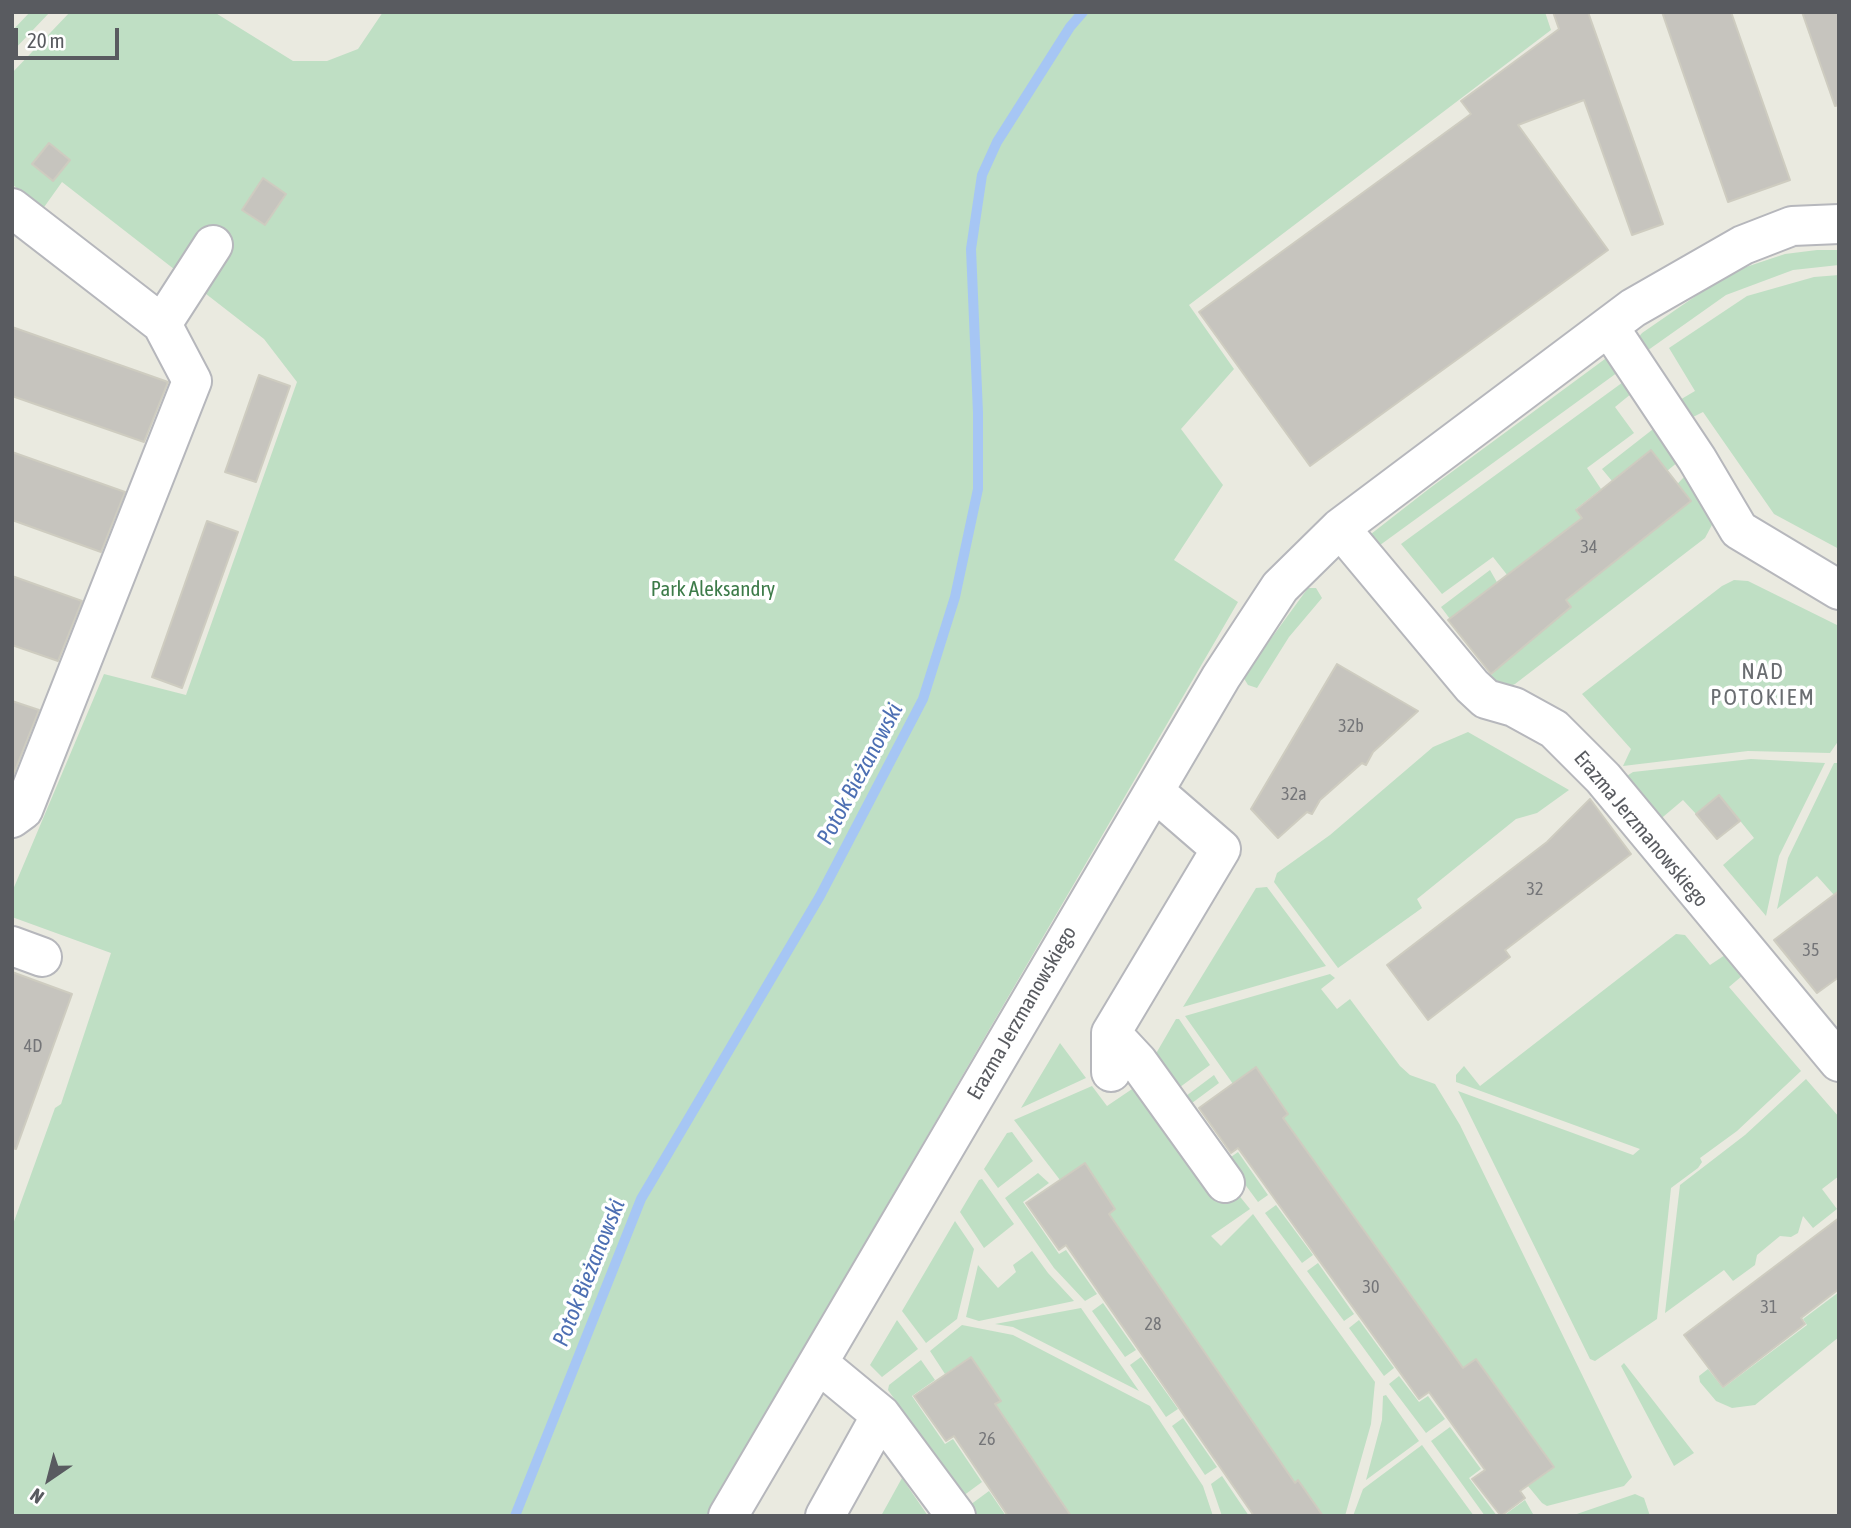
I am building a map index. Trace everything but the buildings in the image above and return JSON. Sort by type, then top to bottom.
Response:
[{"type":"street","points":[[12,208],[162,324],[192,381],[23,810],[12,818]]},
{"type":"street","name":"Erazma Jerzmanowskiego","points":[[728,1516],[1153,792],[1255,621],[1280,587],[1339,528],[1633,308],[1742,245],[1792,226],[1839,224]]},
{"type":"street","points":[[162,324],[213,245]]},
{"type":"street","points":[[1609,327],[1698,459],[1739,530],[1839,590]]},
{"type":"street","name":"Erazma Jerzmanowskiego","points":[[1339,528],[1472,686],[1486,699],[1514,707],[1554,729],[1603,778],[1839,1062]]},
{"type":"street","points":[[1111,1072],[1111,1033],[1221,849],[1153,792]]},
{"type":"street","points":[[1111,1033],[1138,1062],[1225,1183]]},
{"type":"street","points":[[818,1363],[881,1415],[912,1452],[956,1516]]},
{"type":"street","points":[[825,1516],[881,1415]]},
{"type":"green space","points":[[30,12],[50,12],[12,52],[12,31]]},
{"type":"green space","name":"Park Aleksandry","points":[[70,12],[214,12],[293,61],[327,61],[358,49],[383,12],[1545,12],[1551,30],[1189,305],[1234,369],[1181,429],[1223,485],[1174,560],[1238,602],[706,1516],[12,1516],[12,1227],[55,1108],[61,1104],[111,953],[12,917],[12,892],[104,674],[186,695],[297,382],[264,339],[62,182],[42,210],[12,184],[12,73]]},
{"type":"green space","points":[[1839,250],[1839,265],[1793,270],[1726,295],[1644,353],[1637,339],[1642,333],[1716,282],[1746,267],[1785,254]]},
{"type":"green space","points":[[1839,275],[1839,549],[1774,514],[1703,412],[1683,422],[1673,404],[1695,391],[1669,348],[1747,296],[1814,277]]},
{"type":"green space","points":[[1609,356],[1625,367],[1376,548],[1371,541],[1371,534]]},
{"type":"green space","points":[[1630,377],[1637,389],[1615,407],[1634,433],[1587,468],[1601,489],[1576,509],[1582,518],[1508,576],[1493,557],[1442,594],[1401,544]]},
{"type":"green space","points":[[1657,426],[1678,462],[1667,471],[1651,450],[1612,481],[1602,469]]},
{"type":"green space","points":[[1684,477],[1688,477],[1713,523],[1705,538],[1515,684],[1504,689],[1484,683],[1512,653],[1571,607],[1566,600]]},
{"type":"green space","points":[[1490,570],[1498,584],[1450,619],[1441,607]]},
{"type":"green space","points":[[1734,580],[1748,581],[1839,626],[1839,740],[1830,753],[1748,751],[1623,766],[1631,749],[1582,694],[1722,586]]},
{"type":"green space","points":[[1308,588],[1316,588],[1322,598],[1289,637],[1257,688],[1248,685],[1243,677]]},
{"type":"green space","points":[[1468,732],[1569,790],[1537,813],[1516,819],[1417,899],[1422,908],[1338,968],[1274,882],[1277,873],[1330,835],[1433,747]]},
{"type":"green space","points":[[1751,759],[1825,763],[1779,856],[1766,916],[1723,865],[1754,838],[1720,796],[1696,814],[1683,800],[1657,822],[1622,779],[1633,772]]},
{"type":"green space","points":[[1834,763],[1839,763],[1839,892],[1834,895],[1817,876],[1777,909],[1788,858]]},
{"type":"green space","points":[[1267,887],[1326,966],[1183,1007],[1256,888]]},
{"type":"green space","points":[[1676,934],[1685,935],[1710,965],[1731,951],[1749,970],[1729,987],[1801,1071],[1737,1131],[1700,1158],[1702,1162],[1698,1168],[1671,1188],[1657,1319],[1595,1361],[1590,1359],[1458,1091],[1633,1155],[1640,1149],[1456,1082],[1456,1075],[1464,1066],[1480,1086]]},
{"type":"green space","points":[[1330,974],[1335,978],[1321,989],[1337,1009],[1350,999],[1400,1066],[1410,1075],[1435,1084],[1460,1125],[1632,1477],[1624,1486],[1547,1506],[1542,1503],[1528,1486],[1554,1467],[1476,1359],[1463,1368],[1283,1118],[1288,1114],[1256,1067],[1233,1084],[1185,1016]]},
{"type":"green space","points":[[1176,1019],[1179,1019],[1210,1065],[1176,1090],[1154,1057]]},
{"type":"green space","points":[[1060,1043],[1086,1078],[1021,1108]]},
{"type":"green space","points":[[1214,1075],[1219,1083],[1192,1103],[1231,1157],[1238,1152],[1268,1195],[1258,1202],[1182,1099]]},
{"type":"green space","points":[[1806,1079],[1839,1117],[1839,1176],[1822,1189],[1837,1209],[1813,1228],[1803,1216],[1798,1233],[1791,1237],[1780,1236],[1757,1255],[1755,1265],[1733,1281],[1724,1270],[1665,1313],[1680,1185],[1745,1135]]},
{"type":"green space","points":[[1138,1085],[1223,1203],[1237,1193],[1250,1209],[1211,1236],[1221,1246],[1253,1214],[1375,1382],[1371,1424],[1345,1516],[1323,1516],[1298,1480],[1295,1483],[1109,1214],[1115,1209],[1085,1163],[1060,1180],[1014,1120],[1092,1086],[1107,1106]]},
{"type":"green space","points":[[1012,1132],[1033,1161],[998,1188],[984,1169],[1007,1133]]},
{"type":"green space","points":[[1038,1173],[1049,1183],[1023,1202],[1059,1254],[1066,1250],[1097,1294],[1085,1301],[1054,1268],[1005,1198]]},
{"type":"green space","points":[[982,1179],[1014,1224],[984,1248],[960,1212]]},
{"type":"green space","points":[[1276,1205],[1313,1255],[1302,1263],[1265,1213]]},
{"type":"green space","points":[[955,1221],[974,1249],[957,1319],[926,1343],[902,1311]]},
{"type":"green space","points":[[1032,1251],[1074,1301],[979,1321],[966,1317],[978,1265],[998,1288],[1016,1272],[1013,1265]]},
{"type":"green space","points":[[1318,1263],[1354,1314],[1344,1321],[1307,1271]]},
{"type":"green space","points":[[1839,1292],[1839,1337],[1755,1405],[1732,1408],[1716,1401],[1700,1382],[1699,1376],[1708,1369],[1723,1388],[1807,1325],[1803,1319]]},
{"type":"green space","points":[[1103,1303],[1136,1350],[1125,1357],[1092,1311]]},
{"type":"green space","points":[[1081,1308],[1139,1391],[1013,1327],[995,1324]]},
{"type":"green space","points":[[897,1320],[918,1349],[882,1377],[870,1365]]},
{"type":"green space","points":[[1359,1320],[1394,1368],[1384,1376],[1349,1328]]},
{"type":"green space","points":[[962,1325],[1013,1335],[1150,1406],[1203,1486],[1213,1516],[1071,1516],[995,1404],[1000,1401],[971,1357],[945,1374],[930,1351]]},
{"type":"green space","points":[[1141,1357],[1178,1409],[1166,1417],[1130,1365]]},
{"type":"green space","points":[[921,1360],[935,1380],[912,1396],[945,1444],[953,1439],[982,1482],[963,1496],[888,1390],[889,1385]]},
{"type":"green space","points":[[1624,1363],[1694,1453],[1674,1466],[1621,1366]]},
{"type":"green space","points":[[1399,1376],[1419,1402],[1428,1396],[1445,1419],[1426,1433],[1389,1384]]},
{"type":"green space","points":[[1386,1395],[1419,1441],[1366,1480],[1382,1420],[1383,1396]]},
{"type":"green space","points":[[1183,1418],[1217,1467],[1205,1475],[1172,1426]]},
{"type":"green space","points":[[1450,1427],[1481,1469],[1469,1478],[1497,1516],[1485,1516],[1431,1441]]},
{"type":"green space","points":[[1422,1445],[1474,1516],[1353,1516],[1363,1489]]},
{"type":"green space","points":[[1222,1476],[1249,1516],[1222,1516],[1211,1484]]},
{"type":"green space","points":[[902,1478],[928,1516],[881,1516]]},
{"type":"green space","points":[[989,1491],[1006,1516],[974,1516],[970,1505]]},
{"type":"green space","points":[[1635,1494],[1644,1498],[1650,1516],[1571,1516]]},
{"type":"green space","points":[[1525,1500],[1533,1514],[1503,1516]]},
{"type":"waterway","name":"Potok Bieżanowski","points":[[515,1516],[641,1199],[820,896],[923,699],[955,597],[978,489],[978,413],[971,249],[982,175],[997,142],[1070,27],[1083,12]]},
{"type":"district","name":"NAD POTOKIEM","points":[[1763,685]]}]
